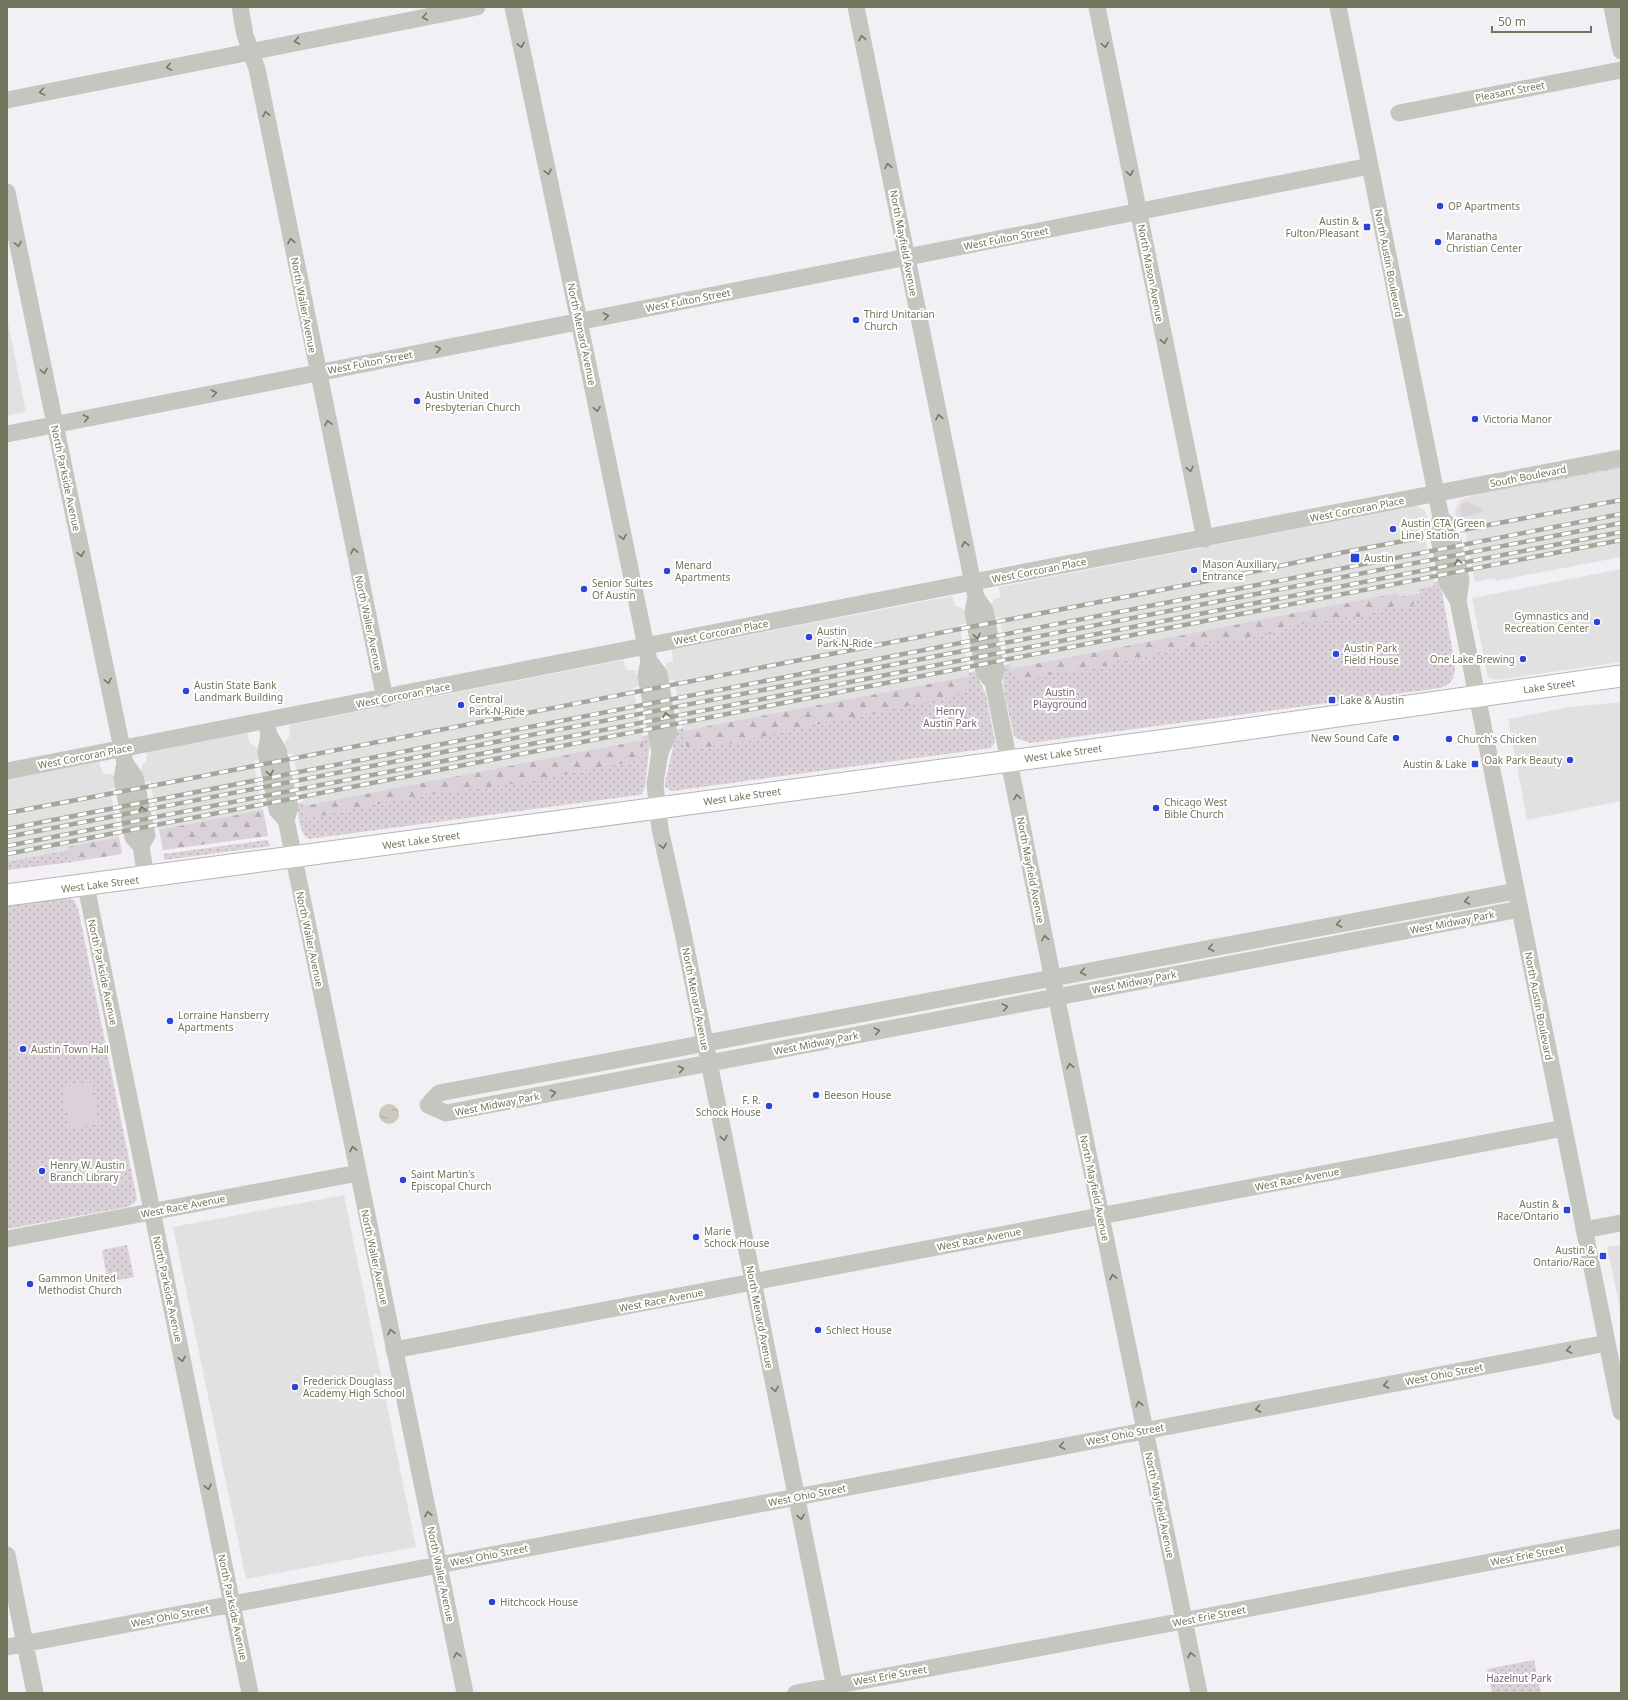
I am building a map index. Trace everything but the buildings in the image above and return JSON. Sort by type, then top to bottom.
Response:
[{"type":"main road","name":"Lake Street","points":[[1477,697],[1621,676]]},
{"type":"main road","name":"West Lake Street","points":[[7,895],[146,878],[1477,697]]},
{"type":"street","name":"North Waller Avenue","points":[[240,7],[250,50],[257,69],[385,698]]},
{"type":"street","points":[[7,100],[250,50],[477,7]]},
{"type":"street","name":"North Menard Avenue","points":[[513,7],[647,654],[659,674],[670,733],[660,752],[655,784],[660,829],[836,1689]]},
{"type":"street","name":"North Mayfield Avenue","points":[[856,7],[974,590],[973,612],[984,672],[993,682],[1010,760],[1056,997],[1199,1693]]},
{"type":"street","name":"North Mason Avenue","points":[[1097,7],[1204,539]]},
{"type":"street","name":"North Austin Boulevard","points":[[1338,7],[1441,518],[1450,526],[1452,533],[1461,580],[1458,600],[1621,1412]]},
{"type":"street","points":[[1612,7],[1621,50]]},
{"type":"street","name":"Pleasant Street","points":[[1400,113],[1621,70]]},
{"type":"street","name":"West Fulton Street","points":[[7,434],[1370,166]]},
{"type":"street","name":"North Parkside Avenue","points":[[7,192],[124,756],[135,776],[146,835],[141,846],[146,878]]},
{"type":"street","name":"South Boulevard","points":[[1436,494],[1621,458]]},
{"type":"street","name":"West Corcoran Place","points":[[7,771],[124,756],[268,728],[385,698],[647,654],[974,590],[1204,539],[1436,494]]},
{"type":"street","name":"North Waller Avenue","points":[[268,728],[278,750],[290,807],[286,820],[293,857],[465,1693]]},
{"type":"street","name":"North Parkside Avenue","points":[[86,886],[250,1693]]},
{"type":"street","name":"West Midway Park","points":[[1516,891],[439,1092],[428,1105],[446,1113],[1520,909]]},
{"type":"street","points":[[526,1076],[530,1097]]},
{"type":"street","name":"West Race Avenue","points":[[394,1350],[1564,1128]]},
{"type":"street","name":"West Race Avenue","points":[[7,1239],[358,1173]]},
{"type":"street","points":[[1584,1230],[1621,1223]]},
{"type":"street","name":"West Ohio Street","points":[[7,1647],[1607,1343]]},
{"type":"street","name":"West Erie Street","points":[[796,1693],[836,1689],[1621,1537]]},
{"type":"street","points":[[7,1555],[35,1693]]},
{"type":"shaded area","points":[[7,317],[26,412],[7,416]]},
{"type":"shaded area","points":[[1621,466],[1621,557],[1496,581],[1495,578],[1475,582],[1464,526],[1458,527],[1455,511],[1458,502],[1462,499],[1484,492]]},
{"type":"shaded area","points":[[1416,506],[1424,510],[1427,517],[1430,532],[1424,533],[1435,586],[1418,589],[1419,594],[1399,597],[1398,593],[1010,669],[999,617],[993,617],[991,604],[994,599],[1000,597],[999,587]]},
{"type":"shaded area","points":[[1621,569],[1621,662],[1497,680],[1489,678],[1472,598]]},
{"type":"shaded area","points":[[952,596],[955,606],[958,606],[964,610],[967,623],[959,625],[970,676],[683,731],[674,680],[667,681],[665,669],[666,663],[673,661],[672,650]]},
{"type":"shaded area","points":[[623,660],[627,670],[635,670],[640,686],[633,688],[643,740],[304,806],[293,754],[287,754],[285,742],[290,736],[289,725]]},
{"type":"shaded area","points":[[1621,702],[1621,801],[1527,820],[1508,719],[1570,707]]},
{"type":"shaded area","points":[[247,733],[250,743],[259,749],[261,760],[253,761],[268,836],[163,850],[150,781],[142,783],[142,765],[146,762],[147,752]]},
{"type":"shaded area","points":[[99,761],[103,774],[112,774],[115,778],[116,788],[110,789],[122,854],[7,870],[7,779]]},
{"type":"shaded area","name":"Frederick Douglass Academy High School","points":[[344,1195],[416,1547],[246,1579],[173,1227]]},
{"type":"shaded area","points":[[1621,1245],[1621,1313],[1607,1247]]},
{"type":"green space","points":[[1621,466],[1621,468],[1537,484],[1537,482]]},
{"type":"green space","points":[[1467,502],[1483,510],[1483,512],[1462,517],[1460,508],[1462,503]]},
{"type":"green space","name":"Henry Austin Park","points":[[1440,581],[1455,665],[1452,680],[1440,688],[1030,743],[1014,736],[1004,692],[1002,666],[1009,664],[1010,669],[1398,593],[1399,597],[1419,594],[1418,589],[1434,586],[1434,582]]},
{"type":"green space","points":[[1398,593],[1399,597],[1419,594],[1417,600],[1409,609],[1395,606],[1364,616],[1352,616],[1321,622],[1293,625],[1272,634],[1265,633],[1249,637],[1212,641],[1191,648],[1164,651],[1149,657],[1121,660],[1095,669],[1065,671],[1033,679],[1022,680],[1010,669]]},
{"type":"green space","name":"Henry Austin Park","points":[[975,671],[986,695],[995,742],[991,748],[672,791],[665,787],[675,730],[683,728],[684,731],[969,677],[969,673]]},
{"type":"green space","points":[[970,676],[968,684],[964,690],[952,697],[780,732],[745,741],[695,749],[687,748],[683,731]]},
{"type":"green space","points":[[649,735],[650,742],[645,786],[642,794],[639,795],[309,839],[303,833],[301,828],[296,804],[303,802],[304,806],[643,740],[642,736]]},
{"type":"green space","points":[[643,740],[642,760],[520,783],[422,795],[306,819],[304,806]]},
{"type":"green space","points":[[263,810],[268,836],[163,850],[159,830]]},
{"type":"green space","points":[[119,837],[122,854],[72,862],[68,847]]},
{"type":"green space","points":[[268,840],[270,846],[165,860],[163,854]]},
{"type":"green space","points":[[69,850],[72,862],[7,870],[7,862]]},
{"type":"green space","points":[[69,898],[74,900],[78,908],[137,1199],[135,1203],[128,1207],[7,1229],[7,906]]},
{"type":"green space","points":[[90,1081],[99,1123],[70,1129],[62,1087]]},
{"type":"green space","points":[[127,1245],[134,1277],[108,1282],[102,1250]]},
{"type":"green space","name":"Hazelnut Park","points":[[1534,1660],[1541,1693],[1492,1693],[1487,1669]]},
{"type":"water","points":[[389,1104],[396,1107],[399,1114],[396,1121],[389,1124],[382,1121],[379,1114],[382,1107]]},
{"type":"railway","points":[[7,813],[1238,575],[1345,552],[1621,500]]},
{"type":"railway","points":[[7,829],[1621,514]]},
{"type":"railway","points":[[7,837],[1621,523]]},
{"type":"railway","points":[[7,846],[1621,532]]},
{"type":"railway","points":[[7,854],[1621,540]]},
{"type":"place","name":"OP Apartments","points":[[1440,206]]},
{"type":"place","name":"Austin & Fulton/Pleasant","points":[[1367,227]]},
{"type":"place","name":"Maranatha Christian Center","points":[[1438,242]]},
{"type":"place","name":"Third Unitarian Church","points":[[856,320]]},
{"type":"place","name":"Austin United Presbyterian Church","points":[[417,401]]},
{"type":"place","name":"Victoria Manor","points":[[1475,419]]},
{"type":"place","name":"Austin CTA (Green Line) Station","points":[[1393,529]]},
{"type":"place","name":"Austin","points":[[1355,558]]},
{"type":"place","name":"Mason Auxiliary Entrance","points":[[1194,570]]},
{"type":"place","name":"Menard Apartments","points":[[667,571]]},
{"type":"place","name":"Senior Suites Of Austin","points":[[584,589]]},
{"type":"place","name":"Gymnastics and Recreation Center","points":[[1597,622]]},
{"type":"place","name":"Austin Park-N-Ride","points":[[809,637]]},
{"type":"place","name":"Austin Park Field House","points":[[1336,654]]},
{"type":"place","name":"One Lake Brewing","points":[[1523,659]]},
{"type":"place","name":"Austin State Bank Landmark Building","points":[[186,691]]},
{"type":"place","name":"Lake & Austin","points":[[1332,700]]},
{"type":"place","name":"Central Park-N-Ride","points":[[461,705]]},
{"type":"place","name":"New Sound Cafe","points":[[1396,738]]},
{"type":"place","name":"Church's Chicken","points":[[1449,739]]},
{"type":"place","name":"Oak Park Beauty","points":[[1570,760]]},
{"type":"place","name":"Austin & Lake","points":[[1475,764]]},
{"type":"place","name":"Chicago West Bible Church","points":[[1156,808]]},
{"type":"place","name":"Lorraine Hansberry Apartments","points":[[170,1021]]},
{"type":"place","name":"Austin Town Hall","points":[[23,1049]]},
{"type":"place","name":"Beeson House","points":[[816,1095]]},
{"type":"place","name":"F. R. Schock House","points":[[769,1106]]},
{"type":"place","name":"Henry W. Austin Branch Library","points":[[42,1171]]},
{"type":"place","name":"Saint Martin's Episcopal Church","points":[[403,1180]]},
{"type":"place","name":"Austin & Race/Ontario","points":[[1567,1210]]},
{"type":"place","name":"Marie Schock House","points":[[696,1237]]},
{"type":"place","name":"Austin & Ontario/Race","points":[[1603,1256]]},
{"type":"place","name":"Gammon United Methodist Church","points":[[30,1284]]},
{"type":"place","name":"Schlect House","points":[[818,1330]]},
{"type":"place","name":"Frederick Douglass Academy High School","points":[[295,1387]]},
{"type":"place","name":"Hitchcock House","points":[[492,1602]]},
{"type":"park label","name":"Austin Playground","points":[[1060,698]]}]
